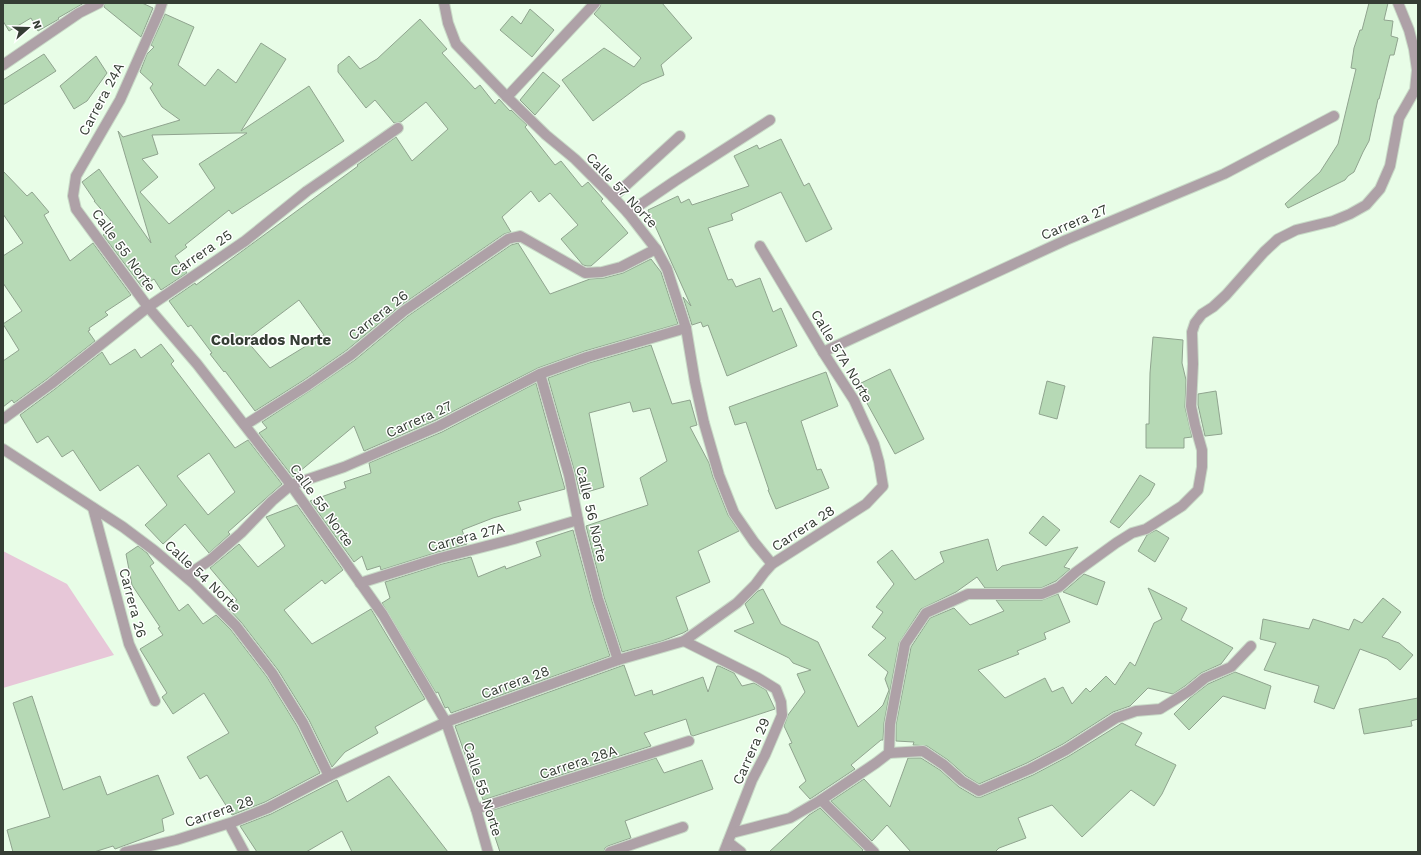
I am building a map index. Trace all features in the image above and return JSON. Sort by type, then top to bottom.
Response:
[{"type":"street","points":[[3,65],[79,13],[100,3]]},
{"type":"street","name":"Carrera 24A","points":[[76,209],[73,196],[76,176],[120,100],[162,3]]},
{"type":"street","name":"Calle 57 Norte","points":[[444,3],[448,23],[456,44],[507,97],[546,135],[575,159],[613,197],[628,213],[656,249],[667,269],[686,328],[695,382],[718,475],[734,512],[754,542],[772,564]]},
{"type":"street","points":[[507,97],[595,3]]},
{"type":"street","points":[[889,753],[890,724],[905,644],[926,613],[968,594],[1042,594],[1050,592],[1059,587],[1076,572],[1116,543],[1132,533],[1146,529],[1182,506],[1198,490],[1202,467],[1202,450],[1191,406],[1193,364],[1192,332],[1195,323],[1202,314],[1213,307],[1226,295],[1264,252],[1278,240],[1296,230],[1333,221],[1350,214],[1366,205],[1380,189],[1390,166],[1399,118],[1415,90],[1417,70],[1409,30],[1398,3]]},
{"type":"street","name":"Carrera 27","points":[[823,352],[1066,240],[1224,174],[1334,116]]},
{"type":"street","points":[[628,213],[770,120]]},
{"type":"street","name":"Carrera 25","points":[[3,419],[51,384],[148,307],[244,241],[306,191],[398,128]]},
{"type":"street","points":[[613,197],[680,136]]},
{"type":"street","name":"Calle 55 Norte","points":[[76,209],[148,307],[197,364],[291,485],[383,615],[446,722],[476,809],[488,852]]},
{"type":"street","name":"Carrera 26","points":[[245,425],[308,385],[351,355],[404,311],[508,239],[520,236],[585,273],[602,272],[621,267],[656,249]]},
{"type":"street","name":"Calle 57A Norte","points":[[760,246],[823,352],[854,400],[871,438],[879,462],[882,486]]},
{"type":"street","name":"Carrera 27","points":[[186,576],[210,560],[291,485],[344,467],[440,426],[540,374],[587,357],[686,328]]},
{"type":"street","name":"Calle 56 Norte","points":[[540,374],[562,449],[598,599],[618,660]]},
{"type":"street","name":"Calle 54 Norte","points":[[3,449],[139,539],[186,576],[236,626],[272,673],[303,722],[329,776]]},
{"type":"street","name":"Carrera 28","points":[[125,852],[176,840],[229,824],[268,808],[329,776],[446,722],[618,660],[684,641],[736,603],[755,585],[772,564],[866,504],[882,486]]},
{"type":"street","name":"Carrera 26","points":[[93,508],[130,644],[155,702]]},
{"type":"street","name":"Carrera 27A","points":[[360,583],[440,558],[514,539],[578,520]]},
{"type":"street","name":"Carrera 29","points":[[684,641],[758,678],[776,689],[781,702],[782,715],[765,755],[752,780],[724,852]]},
{"type":"street","points":[[741,852],[730,838],[790,818],[821,800],[876,764],[889,753],[923,751],[944,765],[962,781],[979,791],[1030,769],[1060,753],[1116,718],[1136,712],[1160,709],[1189,691],[1205,678],[1231,667],[1251,646]]},
{"type":"street","name":"Carrera 28A","points":[[476,809],[689,741]]},
{"type":"street","points":[[821,800],[874,852]]},
{"type":"street","points":[[229,824],[244,852]]},
{"type":"street","points":[[610,852],[683,827]]},
{"type":"shaded area","points":[[3,551],[67,584],[114,655],[3,688]]},
{"type":"building","points":[[3,3],[84,3],[38,31],[31,18],[9,31],[3,21]]},
{"type":"building","points":[[105,3],[142,3],[153,8],[141,37],[104,7]]},
{"type":"building","points":[[601,3],[662,3],[692,38],[661,65],[664,75],[642,84],[593,121],[562,80],[604,48],[634,67],[641,58],[594,14],[600,7]]},
{"type":"building","points":[[1369,3],[1388,3],[1384,20],[1393,21],[1391,36],[1398,38],[1394,55],[1390,55],[1378,99],[1369,141],[1354,172],[1345,180],[1288,208],[1285,204],[1320,172],[1338,144],[1356,69],[1351,68],[1354,48],[1360,30],[1362,30]]},
{"type":"building","points":[[530,9],[554,30],[532,57],[500,30],[512,16],[521,24]]},
{"type":"building","points":[[165,14],[194,27],[178,65],[205,86],[218,69],[236,83],[261,43],[286,59],[241,131],[309,86],[344,141],[232,214],[229,210],[185,245],[187,247],[175,256],[187,273],[161,290],[154,279],[142,287],[103,235],[114,227],[111,224],[113,223],[94,201],[82,182],[99,169],[151,243],[118,131],[123,137],[180,120],[162,107],[150,88],[153,84],[140,72],[147,54],[154,47],[151,45]],"holes":[[[247,133],[199,164],[215,188],[169,224],[140,192],[158,177],[142,159],[158,154],[152,135]]]},
{"type":"building","points":[[420,19],[447,49],[442,53],[475,89],[480,85],[495,104],[499,99],[510,111],[511,110],[527,125],[525,127],[555,165],[561,161],[582,187],[588,182],[603,199],[601,201],[628,233],[591,266],[583,265],[561,239],[578,225],[550,193],[539,202],[531,191],[502,217],[511,232],[504,234],[400,306],[347,350],[304,380],[255,411],[225,371],[224,372],[210,354],[212,353],[191,325],[188,327],[169,301],[195,283],[196,285],[396,137],[412,161],[448,129],[426,102],[401,122],[394,123],[375,100],[366,108],[338,72],[338,65],[349,56],[360,69],[377,59]],"holes":[[[299,300],[324,335],[270,368],[246,340]]]},
{"type":"building","points":[[44,54],[56,71],[3,105],[3,80]]},
{"type":"building","points":[[96,56],[107,73],[87,101],[74,109],[60,86]]},
{"type":"building","points":[[543,72],[560,86],[535,115],[520,100]]},
{"type":"building","points":[[781,139],[804,186],[809,183],[832,229],[806,242],[781,192],[731,214],[733,220],[708,228],[728,280],[732,279],[736,287],[760,278],[773,312],[781,308],[797,346],[727,376],[708,325],[703,327],[701,322],[692,325],[683,297],[691,306],[648,210],[678,196],[681,203],[689,199],[692,205],[749,186],[734,156],[757,145],[759,149]]},
{"type":"building","points":[[3,171],[27,196],[32,192],[49,212],[44,215],[70,261],[93,243],[131,295],[105,312],[108,315],[89,328],[90,330],[88,331],[95,341],[14,403],[12,400],[3,407],[3,361],[19,350],[3,324],[22,311],[3,283],[3,256],[23,243],[3,214]]},
{"type":"building","points":[[518,243],[550,294],[590,279],[604,278],[623,273],[651,259],[661,272],[678,324],[585,351],[538,368],[436,420],[364,451],[354,426],[293,477],[259,433],[267,428],[262,422],[355,360],[408,316],[511,245]]},
{"type":"building","points":[[1153,337],[1183,340],[1182,363],[1186,380],[1185,407],[1192,437],[1184,438],[1184,448],[1146,448],[1146,424],[1149,424],[1150,373]]},
{"type":"building","points":[[161,344],[174,361],[171,364],[235,448],[248,440],[282,484],[228,532],[230,534],[209,553],[185,524],[163,544],[145,525],[167,505],[138,465],[100,491],[73,450],[62,457],[48,436],[37,443],[20,415],[102,352],[110,365],[135,349],[141,358]],"holes":[[[209,453],[235,492],[208,515],[177,476]]]},
{"type":"building","points":[[651,345],[672,404],[690,400],[697,425],[690,427],[709,463],[728,515],[739,531],[698,551],[710,582],[676,597],[688,630],[662,641],[622,652],[604,597],[586,526],[648,505],[640,478],[667,461],[650,408],[633,412],[630,402],[589,413],[604,487],[580,494],[548,378],[589,363]]},
{"type":"building","points":[[890,369],[924,439],[895,454],[857,385]]},
{"type":"building","points":[[826,372],[838,406],[801,421],[817,470],[821,469],[829,488],[776,509],[768,490],[746,422],[735,425],[729,407]]},
{"type":"building","points":[[1047,381],[1065,386],[1057,419],[1039,414]]},
{"type":"building","points":[[536,383],[565,489],[518,502],[521,510],[493,518],[462,530],[467,544],[381,570],[380,566],[367,570],[362,556],[354,562],[310,501],[346,488],[344,482],[371,473],[369,463],[442,432]]},
{"type":"building","points":[[1216,391],[1222,434],[1205,436],[1198,405],[1198,394]]},
{"type":"building","points":[[1140,475],[1155,484],[1149,495],[1119,528],[1110,522]]},
{"type":"building","points":[[297,505],[343,570],[325,584],[322,580],[284,610],[312,644],[371,609],[425,699],[375,727],[378,733],[345,752],[332,767],[309,720],[278,670],[241,622],[227,607],[237,600],[210,568],[239,544],[258,567],[285,546],[266,517]]},
{"type":"building","points":[[1043,516],[1060,530],[1046,546],[1029,533]]},
{"type":"building","points":[[573,530],[592,601],[610,656],[451,713],[448,707],[445,708],[438,692],[436,693],[382,603],[390,598],[385,582],[442,564],[471,557],[478,577],[505,566],[506,569],[541,556],[536,542]]},
{"type":"building","points":[[1156,530],[1169,538],[1155,562],[1138,551],[1147,535]]},
{"type":"building","points":[[988,539],[997,571],[1002,566],[1078,547],[1064,567],[1070,569],[1056,581],[1041,588],[985,588],[977,577],[956,592],[921,609],[899,643],[884,723],[883,740],[881,740],[851,765],[855,769],[810,799],[799,787],[806,781],[789,744],[792,743],[784,726],[788,715],[805,692],[797,674],[811,670],[793,663],[789,658],[734,631],[754,623],[745,604],[758,591],[763,589],[781,624],[818,642],[858,727],[883,705],[889,690],[885,679],[888,672],[868,655],[886,638],[872,627],[883,612],[876,607],[894,584],[877,562],[892,550],[915,580],[944,562],[940,552]]},
{"type":"building","points":[[138,546],[147,553],[154,563],[150,566],[179,611],[188,604],[203,624],[216,615],[231,630],[267,677],[297,726],[320,773],[265,802],[232,815],[207,775],[200,779],[187,757],[229,733],[204,693],[173,714],[162,697],[167,693],[140,649],[163,635],[158,628],[160,627],[132,585],[126,554]]},
{"type":"building","points":[[1084,574],[1105,582],[1097,605],[1063,592]]},
{"type":"building","points":[[1148,588],[1187,608],[1181,620],[1233,648],[1221,664],[1201,673],[1173,694],[1148,688],[1130,706],[1113,712],[1063,744],[1027,763],[979,784],[966,776],[948,760],[927,746],[913,745],[914,742],[896,741],[896,725],[911,647],[930,618],[954,608],[970,625],[1004,611],[996,600],[1042,600],[1058,594],[1070,622],[1044,633],[1046,639],[1017,651],[1019,654],[978,670],[1005,698],[1045,678],[1052,692],[1063,687],[1072,704],[1086,688],[1090,692],[1106,676],[1115,685],[1130,662],[1135,666],[1154,623],[1162,619]]},
{"type":"building","points":[[1383,598],[1401,612],[1382,637],[1399,643],[1413,655],[1400,670],[1387,659],[1360,649],[1334,709],[1314,702],[1319,686],[1264,670],[1276,643],[1260,639],[1263,619],[1309,629],[1313,619],[1349,630],[1354,619],[1362,623]]},
{"type":"building","points":[[624,665],[635,696],[652,690],[653,695],[703,677],[708,692],[717,666],[719,666],[734,673],[742,686],[754,683],[766,690],[775,709],[693,736],[691,735],[686,719],[644,733],[651,746],[483,800],[481,794],[479,794],[455,726]]},
{"type":"building","points":[[1235,672],[1271,686],[1265,709],[1223,696],[1189,730],[1174,714],[1190,698],[1208,684]]},
{"type":"building","points":[[32,696],[63,790],[100,776],[107,795],[158,775],[174,814],[162,819],[164,831],[115,849],[113,846],[94,852],[13,852],[7,830],[50,817],[13,703]]},
{"type":"building","points":[[1418,698],[1418,719],[1411,721],[1412,726],[1364,734],[1359,709]]},
{"type":"building","points":[[1122,723],[1142,733],[1135,745],[1176,765],[1162,794],[1154,806],[1131,790],[1082,837],[1052,805],[1018,818],[1026,838],[999,848],[995,852],[911,852],[887,825],[872,841],[831,801],[864,779],[890,807],[908,758],[921,758],[940,770],[959,787],[976,797],[981,797],[1033,775],[1069,756]]},
{"type":"building","points":[[656,758],[664,773],[702,760],[713,789],[625,821],[631,838],[608,846],[605,848],[604,852],[500,852],[487,812]]},
{"type":"building","points":[[389,776],[448,852],[352,852],[342,831],[306,852],[257,852],[240,826],[271,814],[337,780],[347,802]]},
{"type":"building","points":[[820,808],[863,850],[861,852],[769,852],[809,815]]},
{"type":"district","name":"Colorados Norte","points":[[271,340]]}]
